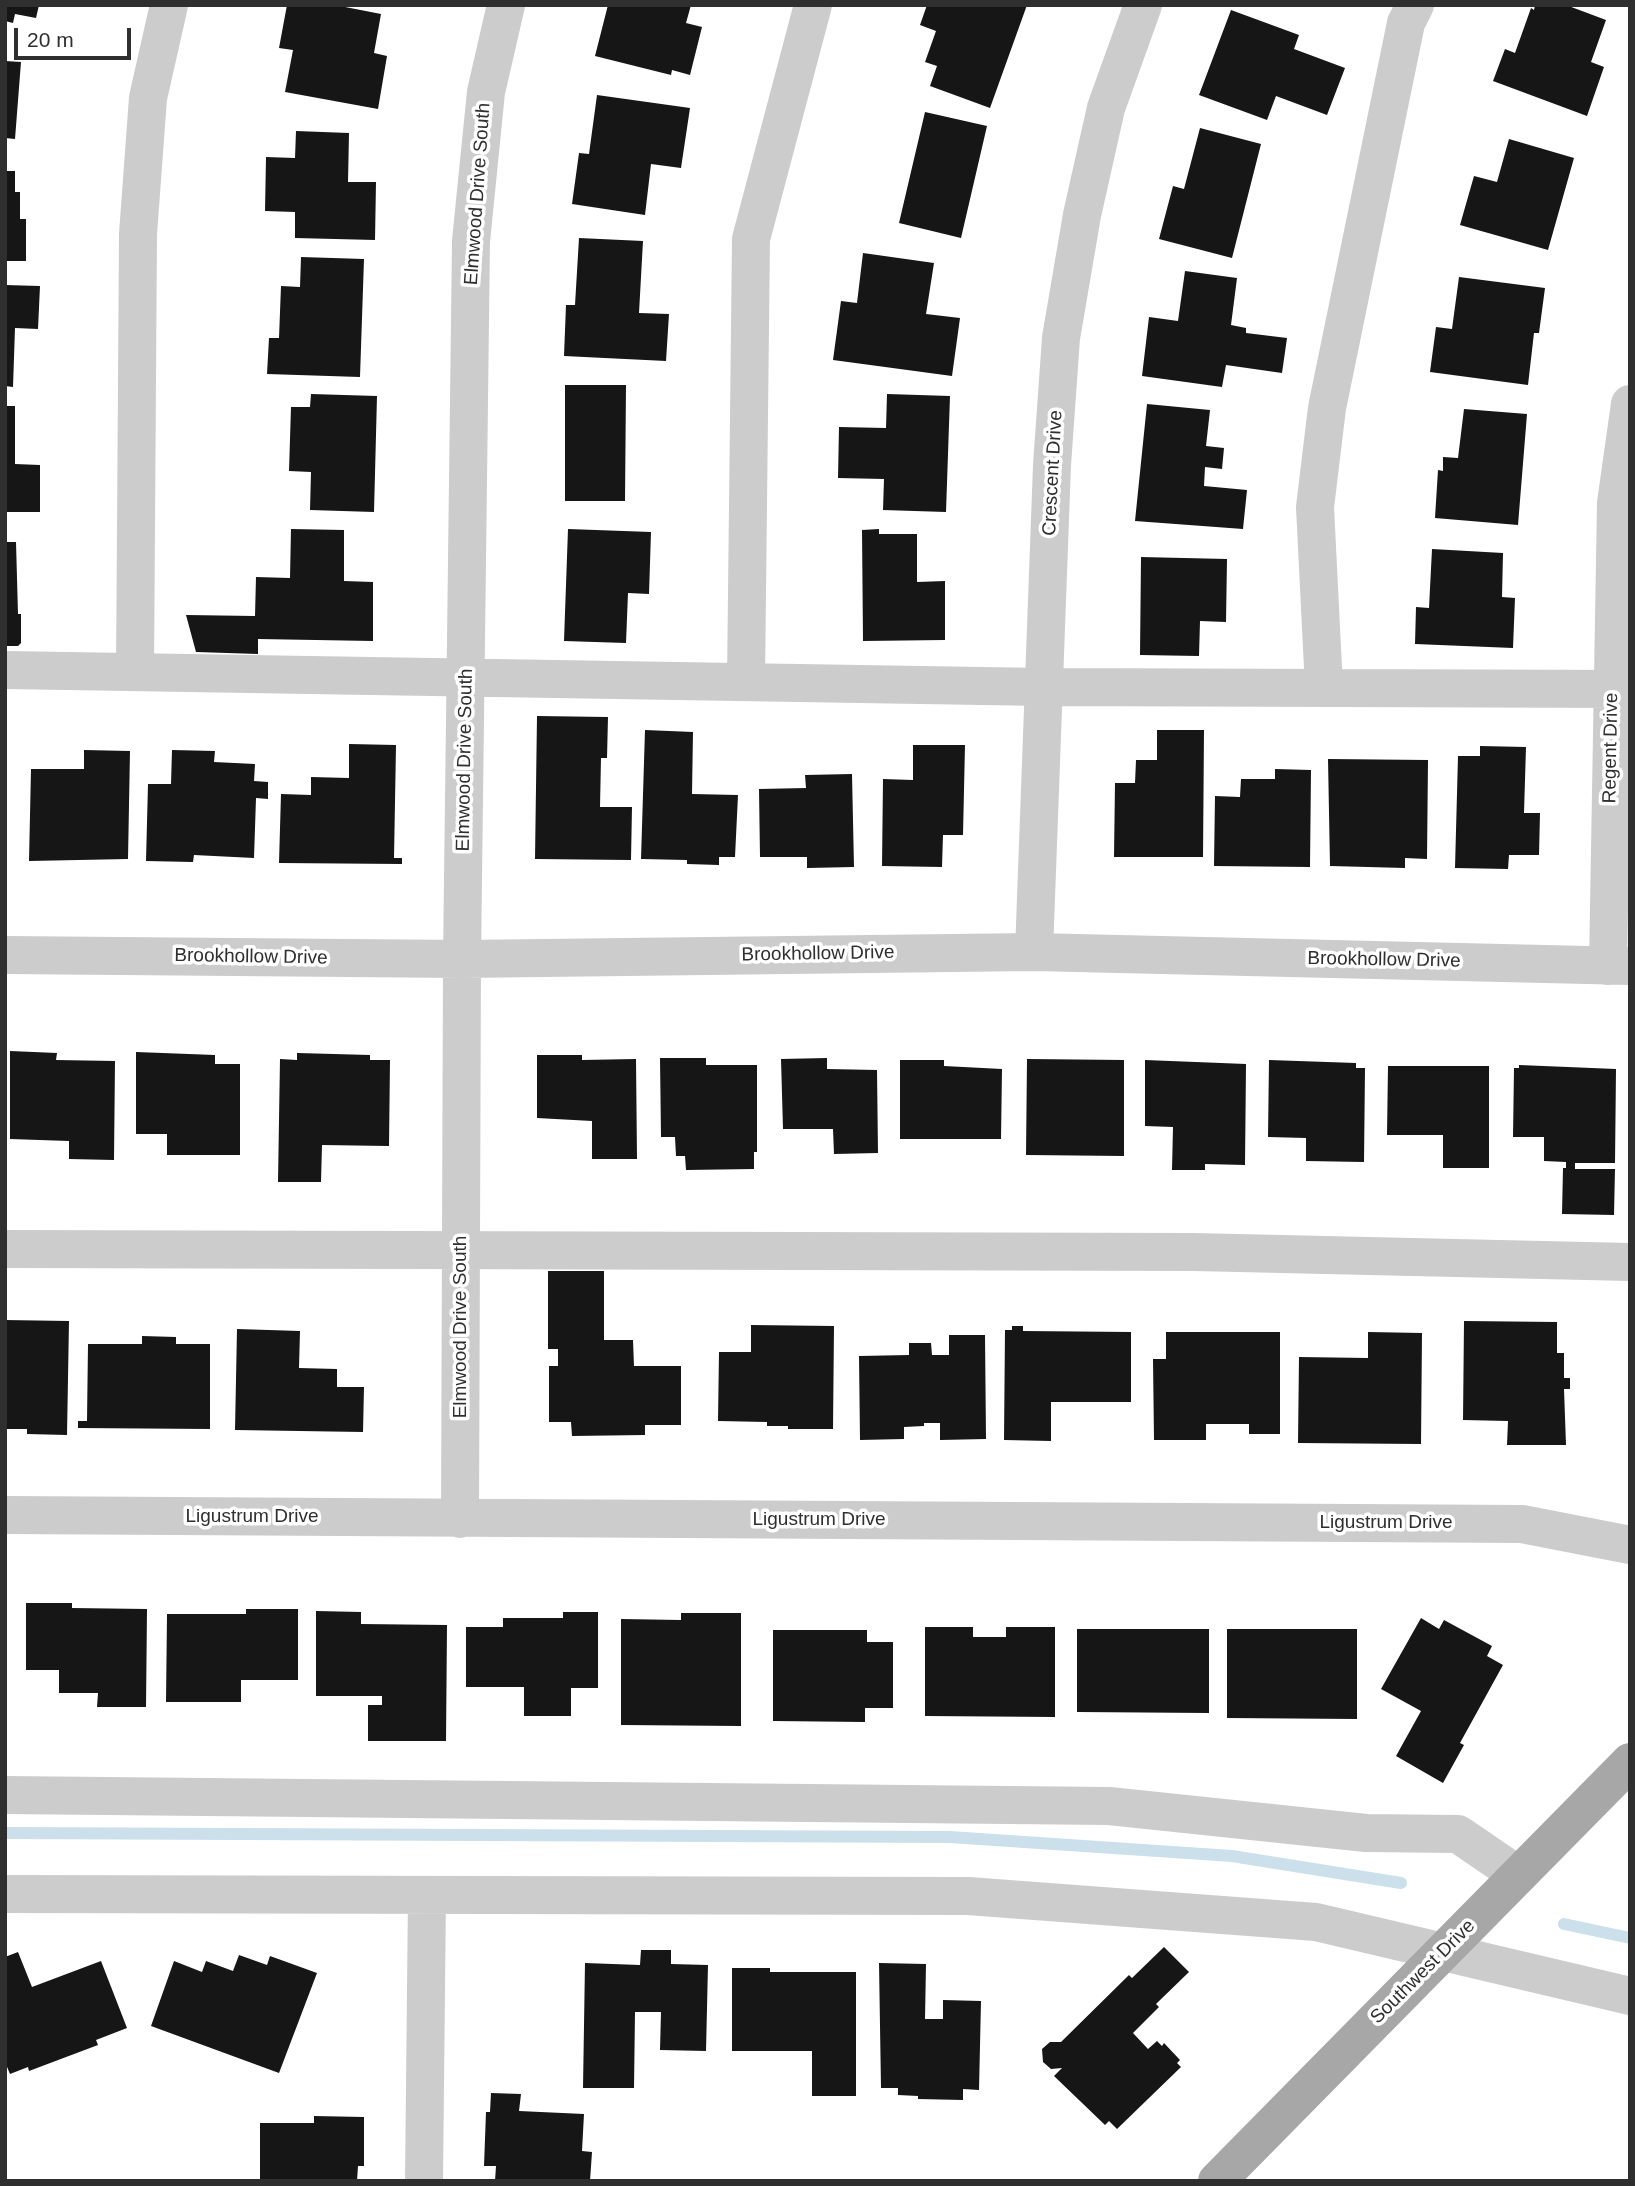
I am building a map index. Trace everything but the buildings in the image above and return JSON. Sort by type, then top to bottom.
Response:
[{"type":"main road","name":"Southwest Drive","points":[[1217,2181],[1630,1762]]},
{"type":"street","points":[[135,672],[138,234],[148,98],[169,5]]},
{"type":"street","name":"Elmwood Drive South","points":[[460,1519],[462,959],[471,242],[486,92],[506,5]]},
{"type":"street","points":[[746,682],[751,239],[813,5]]},
{"type":"street","name":"Crescent Drive","points":[[1034,952],[1052,466],[1061,338],[1082,215],[1106,108],[1143,5]]},
{"type":"street","points":[[1324,688],[1315,507],[1327,408],[1403,35],[1415,5]]},
{"type":"street","name":"Regent Drive","points":[[1619,966],[1621,689],[1616,503],[1630,404]]},
{"type":"street","points":[[5,670],[1044,687],[1621,689]]},
{"type":"street","name":"Brookhollow Drive","points":[[5,955],[462,959],[1034,952],[1619,966]]},
{"type":"street","points":[[5,1249],[1194,1252],[1630,1262]]},
{"type":"street","name":"Ligustrum Drive","points":[[5,1515],[1522,1524],[1630,1545]]},
{"type":"street","points":[[5,1795],[1109,1806],[1366,1832],[1458,1835],[1518,1875]]},
{"type":"street","points":[[5,1894],[968,1896],[1316,1922],[1444,1950],[1630,1996]]},
{"type":"street","points":[[424,2181],[427,1895]]},
{"type":"waterway","points":[[5,1833],[950,1837],[1232,1856],[1401,1883]]},
{"type":"waterway","points":[[1564,1924],[1630,1938]]}]
